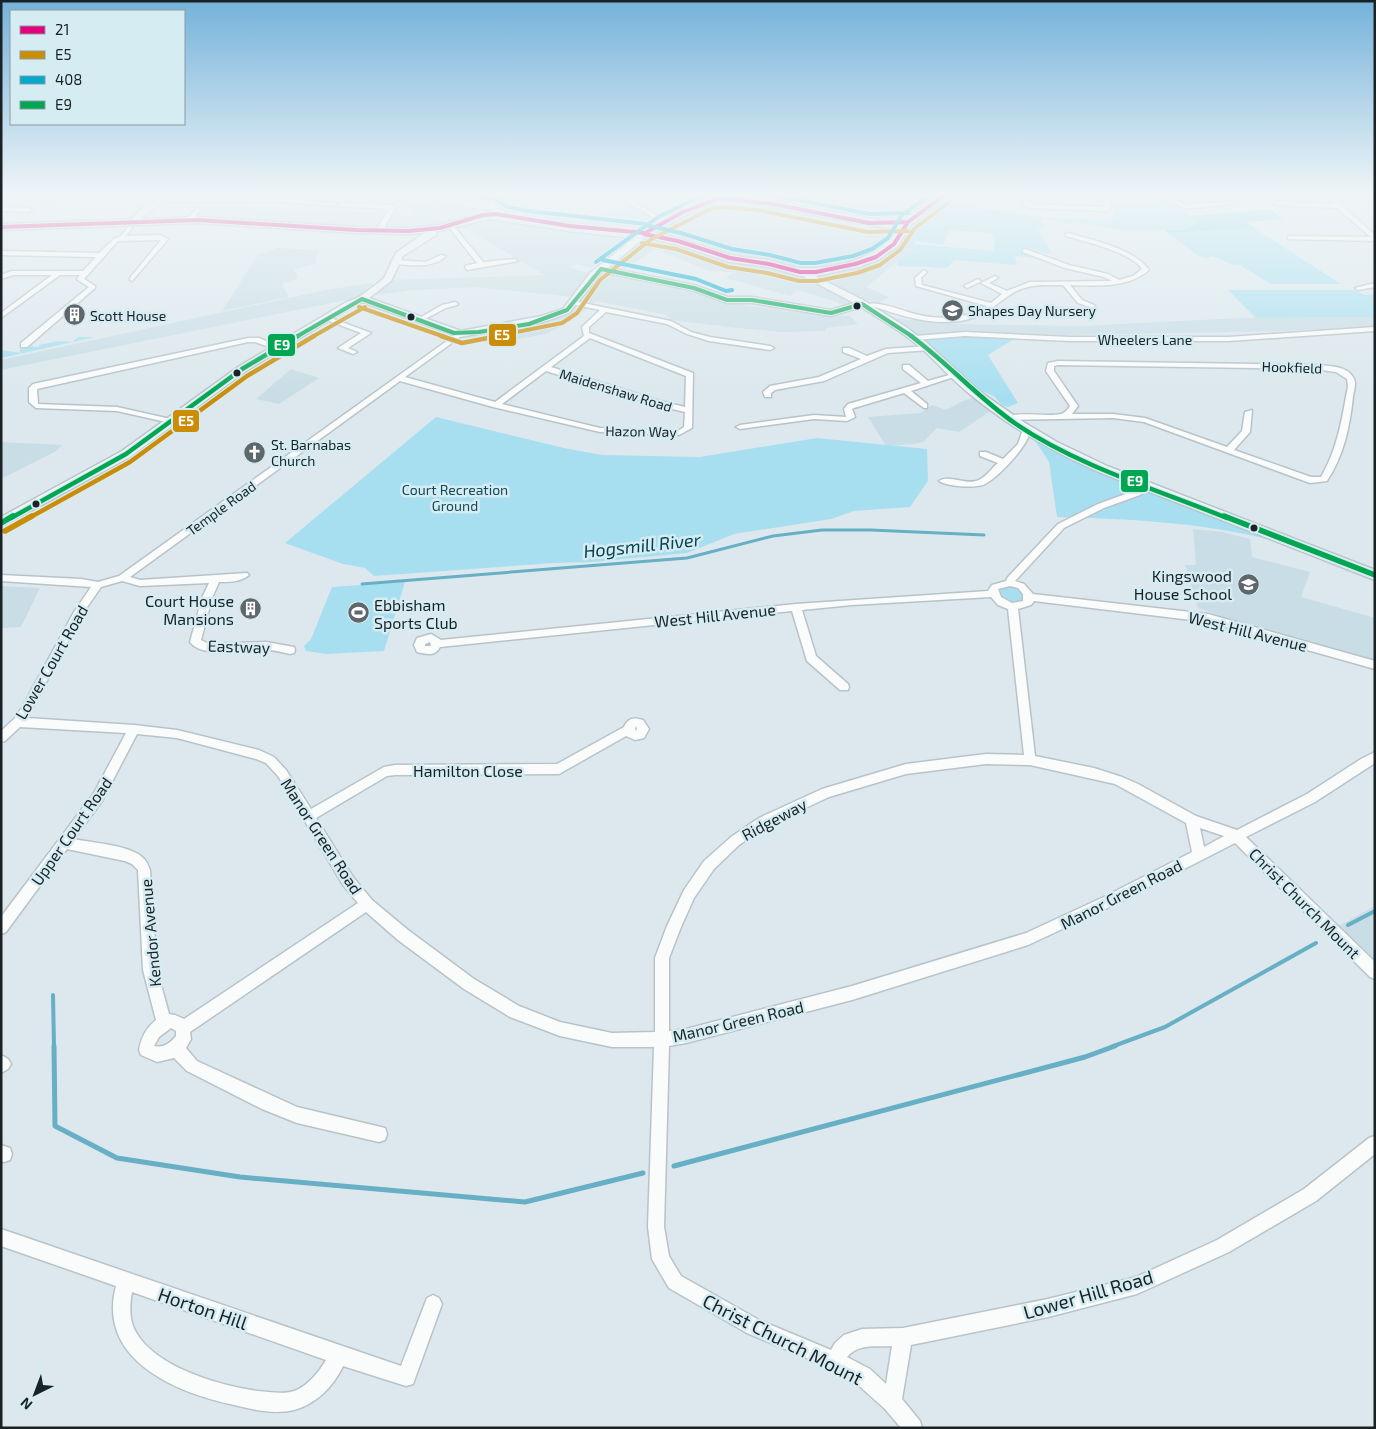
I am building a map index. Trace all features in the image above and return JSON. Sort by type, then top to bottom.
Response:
[{"type":"highway","points":[[760,263],[817,277],[831,269],[855,263]]},
{"type":"main road","points":[[1,523],[126,454],[242,370],[326,318],[362,299],[388,279],[394,263]]},
{"type":"main road","points":[[362,299],[460,334],[558,315],[573,303],[591,278],[609,263]]},
{"type":"main road","points":[[603,268],[694,288],[725,300],[752,300],[831,313],[864,305]]},
{"type":"main road","points":[[817,277],[915,338],[974,392],[1030,432],[1073,456],[1375,575]]},
{"type":"street","points":[[24,345],[94,286],[80,280],[94,263]]},
{"type":"street","points":[[132,279],[145,263]]},
{"type":"street","points":[[399,263],[421,266],[433,263]]},
{"type":"street","points":[[468,269],[467,267],[491,263]]},
{"type":"street","points":[[1054,263],[1106,276],[1117,281]]},
{"type":"street","points":[[864,305],[872,304],[900,312],[948,320],[979,313],[1015,288],[1031,284],[1089,284],[1117,281],[1138,276],[1147,268],[1141,263]]},
{"type":"street","points":[[924,272],[918,278],[918,286],[992,305]]},
{"type":"street","points":[[1,277],[12,273],[84,273]]},
{"type":"street","points":[[1,316],[57,274]]},
{"type":"street","points":[[967,286],[979,281],[995,278]]},
{"type":"street","points":[[979,281],[1005,294]]},
{"type":"street","points":[[1066,284],[1074,298],[1087,306],[1092,306]]},
{"type":"street","points":[[1358,288],[1375,285]]},
{"type":"street","points":[[573,303],[669,322],[689,333],[708,339],[770,348]]},
{"type":"street","points":[[419,320],[444,306],[455,304]]},
{"type":"street","points":[[496,405],[589,336],[584,331],[585,327],[604,310]]},
{"type":"street","points":[[326,318],[367,333],[342,348],[353,352]]},
{"type":"street","name":"Wheelers Lane","points":[[915,338],[965,334],[1070,339],[1228,339],[1375,329]]},
{"type":"street","name":"Temple Road","points":[[98,585],[122,578],[460,334]]},
{"type":"street","name":"Hazon Way","points":[[399,378],[496,405],[600,430],[679,433],[688,428],[690,375],[589,336]]},
{"type":"street","points":[[172,422],[117,409],[36,406],[33,402],[33,388],[248,340],[256,340],[278,348]]},
{"type":"street","points":[[768,395],[767,392],[773,388],[821,379],[893,349],[912,351],[927,348]]},
{"type":"street","points":[[846,350],[867,359]]},
{"type":"street","name":"Hookfield","points":[[1010,418],[1020,416],[1092,415],[1125,416],[1146,420],[1300,477],[1310,480],[1324,479],[1336,454],[1344,430],[1349,408],[1351,379],[1337,370],[1304,366],[1069,363],[1051,365],[1050,371],[1074,406],[1092,415]]},
{"type":"street","points":[[906,367],[926,384]]},
{"type":"street","name":"Maidenshaw Road","points":[[545,368],[658,403],[688,410]]},
{"type":"street","points":[[740,427],[814,417],[846,419],[851,417],[848,410],[851,406],[956,375]]},
{"type":"street","points":[[905,390],[924,406]]},
{"type":"street","points":[[1064,416],[1074,406]]},
{"type":"street","points":[[1228,450],[1246,432],[1249,412]]},
{"type":"street","points":[[944,482],[976,484],[986,480],[1022,444],[1024,434],[1030,432]]},
{"type":"street","points":[[983,454],[1004,463]]},
{"type":"street","points":[[1010,583],[1011,579],[1061,526],[1102,506],[1137,493],[1146,486]]},
{"type":"street","points":[[122,578],[140,583],[236,578],[244,575]]},
{"type":"street","points":[[1,578],[81,582],[98,585]]},
{"type":"street","name":"Eastway","points":[[215,579],[206,598],[196,642],[208,648],[266,646],[290,650]]},
{"type":"street","points":[[1010,583],[1021,586],[1030,596],[1024,606],[1013,607],[1003,604],[994,594],[995,587],[1010,583]]},
{"type":"street","name":"Lower Court Road","points":[[3,734],[18,722],[27,709],[79,612],[98,585]]},
{"type":"street","name":"West Hill Avenue","points":[[437,644],[864,600],[994,594]]},
{"type":"street","name":"West Hill Avenue","points":[[1030,596],[1208,618],[1375,665]]},
{"type":"street","points":[[796,607],[811,658],[844,687]]},
{"type":"street","points":[[1013,607],[1030,760]]},
{"type":"street","name":"Manor Green Road","points":[[18,722],[134,729],[186,736],[259,755],[270,760],[282,773],[348,881],[367,904],[404,935],[469,984],[515,1012],[560,1029],[612,1040],[662,1039],[686,1036],[852,993],[1000,950],[1059,926],[1310,798],[1375,757]]},
{"type":"street","name":"Upper Court Road","points":[[1,928],[98,797],[134,729]]},
{"type":"street","name":"Hamilton Close","points":[[309,816],[384,772],[395,770],[559,769],[628,730]]},
{"type":"street","name":"Ridgeway","points":[[662,1039],[662,958],[689,894],[709,865],[735,841],[763,822],[826,793],[906,769],[986,759],[1030,760],[1094,773],[1118,780],[1192,820],[1236,835]]},
{"type":"street","points":[[1192,820],[1199,855]]},
{"type":"street","name":"Christ Church Mount","points":[[1236,835],[1375,972]]},
{"type":"street","name":"Kendor Avenue","points":[[64,843],[125,855],[135,858],[141,863],[144,870],[150,970],[164,1023]]},
{"type":"street","points":[[183,1028],[367,904]]},
{"type":"street","points":[[178,1022],[183,1028],[184,1039],[166,1054],[154,1055],[146,1050],[148,1039],[155,1029],[164,1023],[178,1022]]},
{"type":"street","name":"Christ Church Mount","points":[[662,1039],[656,1227],[661,1259],[675,1282],[753,1327],[836,1361],[863,1376],[892,1402],[914,1428]]},
{"type":"street","points":[[175,1048],[192,1066],[268,1103],[297,1114],[380,1134]]},
{"type":"street","name":"Lower Hill Road","points":[[836,1361],[841,1349],[850,1341],[862,1338],[902,1337],[1048,1308],[1137,1285],[1223,1246],[1310,1195],[1375,1144]]},
{"type":"street","name":"Horton Hill","points":[[1,1236],[338,1355],[406,1377],[433,1304]]},
{"type":"street","points":[[126,1281],[120,1302],[122,1322],[130,1340],[143,1354],[180,1380],[228,1394],[268,1402],[293,1400],[315,1389],[330,1374],[338,1355]]},
{"type":"street","points":[[892,1402],[902,1337]]},
{"type":"shaded area","points":[[253,263],[315,263],[294,269],[298,278],[282,284],[289,297],[222,311]]},
{"type":"shaded area","points":[[524,263],[598,263],[591,268],[577,264],[568,267],[588,273],[572,297],[477,287],[414,290],[375,295],[391,280],[545,275]]},
{"type":"shaded area","points":[[602,263],[635,263],[626,269]]},
{"type":"shaded area","points":[[689,263],[896,263],[866,287],[889,297],[877,304],[862,298],[844,306],[798,290],[790,296],[726,278],[734,272],[709,271]]},
{"type":"shaded area","points":[[605,273],[693,291],[713,297],[713,301],[810,314],[850,316],[858,324],[826,328],[825,331],[782,332],[671,320],[667,315],[596,301],[592,304],[580,301],[593,283]]},
{"type":"shaded area","points":[[373,283],[356,298],[1,370],[1,360],[326,290]]},
{"type":"shaded area","points":[[579,306],[587,308],[570,322],[546,334],[490,344],[462,336],[550,320],[565,316]]},
{"type":"shaded area","points":[[1375,317],[1375,326],[1281,331],[1066,335],[969,332],[919,336],[892,318],[953,324],[1082,326],[1239,318]]},
{"type":"shaded area","points":[[291,369],[319,378],[279,404],[256,399]]},
{"type":"shaded area","points":[[973,398],[992,410],[959,432],[937,428],[923,442],[913,444],[886,446],[868,417],[921,413],[932,405],[946,410]]},
{"type":"shaded area","points":[[1,442],[62,445],[56,451],[1,479]]},
{"type":"shaded area","name":"Kingswood House School","points":[[1193,529],[1222,532],[1250,539],[1252,557],[1310,572],[1301,597],[1375,618],[1375,662],[1261,630],[1198,608],[1185,565],[1196,565]]},
{"type":"shaded area","points":[[1,586],[40,588],[21,627],[1,628]]},
{"type":"shaded area","points":[[1375,906],[1375,960],[1339,926]]},
{"type":"green space","points":[[898,263],[952,263],[947,268],[897,266]]},
{"type":"green space","points":[[988,263],[1016,263],[1017,265]]},
{"type":"green space","points":[[1228,263],[1308,263],[1341,284],[1271,284],[1240,265]]},
{"type":"green space","points":[[1228,290],[1353,290],[1365,295],[1375,294],[1375,317],[1256,318]]},
{"type":"green space","points":[[980,335],[1014,339],[988,355],[1018,403],[1008,407],[1002,405],[994,396],[976,389],[950,363],[920,339]]},
{"type":"green space","points":[[78,337],[95,337],[1,358],[1,350],[22,353],[19,351],[23,347],[31,347],[27,346],[32,342],[32,346],[39,347],[39,345],[58,341],[72,342]]},
{"type":"green space","name":"Court Recreation Ground","points":[[436,417],[564,448],[602,455],[700,457],[817,438],[927,449],[928,481],[910,507],[854,511],[831,519],[734,534],[687,553],[592,562],[374,576],[365,568],[343,564],[285,543]]},
{"type":"green space","points":[[1034,439],[1091,469],[1267,537],[1267,539],[1189,525],[1136,520],[1057,517],[1049,462]]},
{"type":"green space","name":"Ebbisham Sports Club","points":[[405,582],[384,651],[326,654],[306,651],[304,646],[311,639],[332,587]]},
{"type":"green space","points":[[1008,586],[1019,589],[1024,594],[1022,601],[1011,603],[1000,598],[999,589]]},
{"type":"waterway","name":"Hogsmill River","points":[[362,584],[687,558],[773,536],[822,530],[871,530],[984,535]]},
{"type":"waterway","points":[[1348,925],[1375,911]]},
{"type":"waterway","points":[[1111,1047],[1165,1027],[1316,943]]},
{"type":"waterway","points":[[53,995],[54,1047]]},
{"type":"waterway","points":[[54,1046],[55,1126],[117,1158],[240,1177],[525,1202],[643,1173]]},
{"type":"waterway","points":[[674,1166],[1085,1057],[1115,1046]]},
{"type":"transit line","name":"408","points":[[616,263],[696,279],[726,291],[732,290]]},
{"type":"transit line","name":"E5","points":[[359,307],[462,343],[562,323],[577,313],[600,280],[622,263]]},
{"type":"transit line","name":"E5","points":[[716,263],[728,267],[767,273],[799,281],[817,281],[857,273],[883,263]]},
{"type":"transit line","name":"21","points":[[760,263],[800,272],[816,272],[859,263]]},
{"type":"transit line","name":"408","points":[[800,263],[817,263]]},
{"type":"transit line","name":"E9","points":[[1,523],[126,454],[242,369],[356,301],[362,299],[454,333],[495,330],[529,324],[558,315],[567,310],[601,269],[694,288],[727,300],[752,300],[831,313],[862,304],[891,321],[920,342],[987,403],[1018,425],[1051,444],[1103,469],[1375,575]]},
{"type":"transit line","name":"E5","points":[[5,531],[130,462],[247,376],[365,307]]},
{"type":"place","name":"Shapes Day Nursery","points":[[952,310]]},
{"type":"place","name":"Scott House","points":[[74,315]]},
{"type":"place","name":"St. Barnabas Church","points":[[255,452]]},
{"type":"place","name":"Kingswood House School","points":[[1248,584]]},
{"type":"place","name":"Court House Mansions","points":[[250,609]]},
{"type":"place","name":"Ebbisham Sports Club","points":[[358,613]]}]
